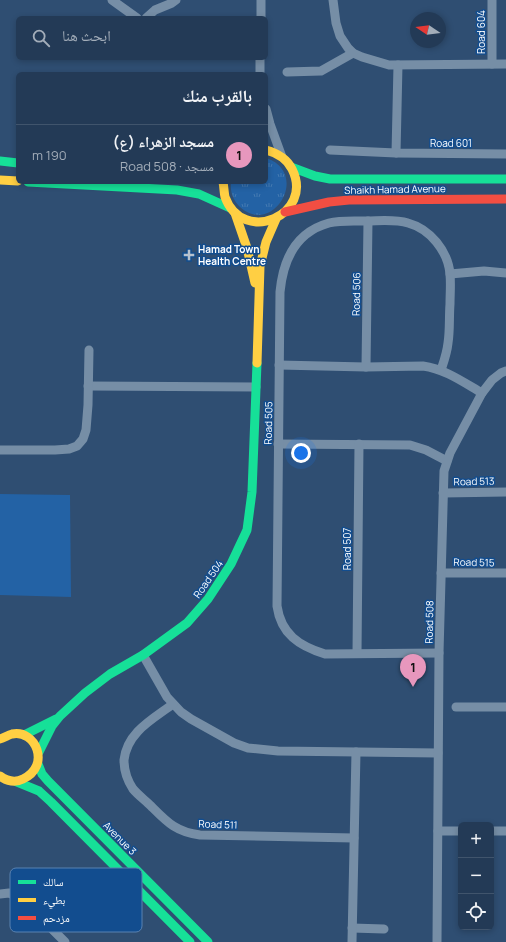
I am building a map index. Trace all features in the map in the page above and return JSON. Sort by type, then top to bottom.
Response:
[{"type":"street","points":[[112,0],[134,16]]},
{"type":"street","points":[[148,16],[155,10],[176,0]]},
{"type":"street","points":[[260,0],[260,16]]},
{"type":"street","points":[[333,0],[336,23],[340,36],[353,53],[370,61],[389,65],[506,64]]},
{"type":"street","name":"Road 604","points":[[492,0],[492,64]]},
{"type":"street","points":[[287,72],[321,71],[353,53]]},
{"type":"street","points":[[260,60],[261,72]]},
{"type":"street","points":[[396,153],[398,65]]},
{"type":"street","points":[[66,184],[178,190],[199,194],[232,210],[246,220],[252,222],[264,222],[276,219],[285,212],[293,202],[296,180],[291,167],[282,156],[268,116]]},
{"type":"street","name":"Road 601","points":[[330,150],[396,153],[506,154]]},
{"type":"street","points":[[268,151],[282,156]]},
{"type":"street","points":[[0,162],[16,163]]},
{"type":"street","name":"Shaikh Hamad Avenue","points":[[291,167],[315,176],[330,179],[506,179]]},
{"type":"street","points":[[0,180],[16,181]]},
{"type":"street","name":"Road 504","points":[[223,184],[224,194],[247,248],[258,300]]},
{"type":"street","name":"Shaikh Hamad Avenue","points":[[285,212],[324,203],[349,200],[506,199]]},
{"type":"street","name":"Road 504","points":[[39,752],[52,726],[60,716],[85,693],[110,674],[143,655],[186,623],[208,599],[231,564],[246,530],[252,492],[258,300],[262,254],[267,238],[276,219]]},
{"type":"street","name":"Road 505","points":[[439,653],[325,654],[315,651],[291,636],[283,628],[278,617],[278,444],[281,278],[285,264],[291,252],[300,241],[308,233],[318,228],[329,223],[340,221],[391,221],[408,223],[424,230],[437,242],[446,257],[450,274],[449,342],[441,370]]},
{"type":"street","name":"Road 506","points":[[366,367],[368,221]]},
{"type":"street","points":[[450,274],[484,271],[506,273]]},
{"type":"street","points":[[0,450],[55,450],[69,449],[77,446],[83,439],[86,430],[89,350]]},
{"type":"street","points":[[279,365],[366,367],[423,366],[441,370],[482,393]]},
{"type":"street","name":"Road 508","points":[[436,942],[439,653],[444,471],[452,449],[482,393],[492,380],[506,371]]},
{"type":"street","points":[[88,386],[256,387]]},
{"type":"street","points":[[278,444],[410,445],[426,450],[447,461]]},
{"type":"street","name":"Road 507","points":[[357,653],[359,444]]},
{"type":"street","name":"Road 513","points":[[443,493],[506,492]]},
{"type":"street","name":"Road 515","points":[[441,573],[506,574]]},
{"type":"street","points":[[143,655],[162,690],[173,704],[191,719],[234,743],[248,748],[278,751],[438,753]]},
{"type":"street","name":"Road 511","points":[[173,704],[136,732],[126,750],[124,765],[128,781],[165,821],[190,834],[200,835],[354,838]]},
{"type":"street","points":[[456,707],[506,707]]},
{"type":"street","name":"Road 504","points":[[24,735],[48,724],[60,716]]},
{"type":"street","points":[[0,727],[12,733],[24,735],[31,739],[39,752],[36,770],[28,778],[6,781]]},
{"type":"street","points":[[0,738],[12,733]]},
{"type":"street","points":[[352,942],[356,752]]},
{"type":"street","name":"Avenue 3","points":[[38,764],[42,774],[48,781],[134,868]]},
{"type":"street","points":[[6,781],[39,791],[117,868]]},
{"type":"street","points":[[438,831],[458,831]]},
{"type":"street","points":[[494,831],[506,831]]},
{"type":"street","name":"Avenue 3","points":[[142,876],[208,942]]},
{"type":"street","points":[[0,894],[10,893]]},
{"type":"street","points":[[142,894],[190,942]]},
{"type":"street","points":[[352,928],[384,929]]},
{"type":"street","points":[[55,932],[65,942]]},
{"type":"green space","points":[[268,159],[279,166],[286,176],[286,188],[282,199],[275,209],[264,214],[252,214],[240,207],[232,196],[231,184],[268,184]]},
{"type":"green space","points":[[0,494],[70,495],[71,597],[0,595]]},
{"type":"traffic: fast","points":[[0,161],[16,163]]},
{"type":"traffic: fast","points":[[291,167],[315,176],[330,179],[506,179]]},
{"type":"traffic: fast","points":[[65,184],[177,190],[199,194],[230,208]]},
{"type":"traffic: fast","points":[[39,752],[52,726],[60,716],[85,693],[110,674],[143,655],[187,623],[208,599],[231,564],[247,530],[252,492],[257,363]]},
{"type":"traffic: fast","points":[[24,735],[56,719]]},
{"type":"traffic: fast","points":[[38,764],[42,774],[48,781],[134,868]]},
{"type":"traffic: fast","points":[[17,782],[39,791],[117,868]]},
{"type":"traffic: fast","points":[[142,876],[208,942]]},
{"type":"traffic: fast","points":[[142,894],[190,942]]},
{"type":"traffic: slow","points":[[223,184],[225,197],[234,212],[246,220],[260,222],[274,219],[286,211],[294,200],[296,185],[292,169],[281,157],[268,151]]},
{"type":"traffic: slow","points":[[0,180],[16,181]]},
{"type":"traffic: slow","points":[[235,213],[247,248],[255,283]]},
{"type":"traffic: slow","points":[[257,363],[260,266],[266,242],[276,219]]},
{"type":"traffic: slow","points":[[0,739],[12,734],[21,734],[28,737],[37,750],[38,758],[32,773],[23,779],[11,781],[0,776]]},
{"type":"traffic: jam","points":[[285,212],[329,202],[349,200],[506,199]]},
{"type":"place","name":"Hamad Town Health Centre","points":[[189,255]]},
{"type":"place","name":"مسجد الزهراء (ع)","points":[[413,687]]}]
